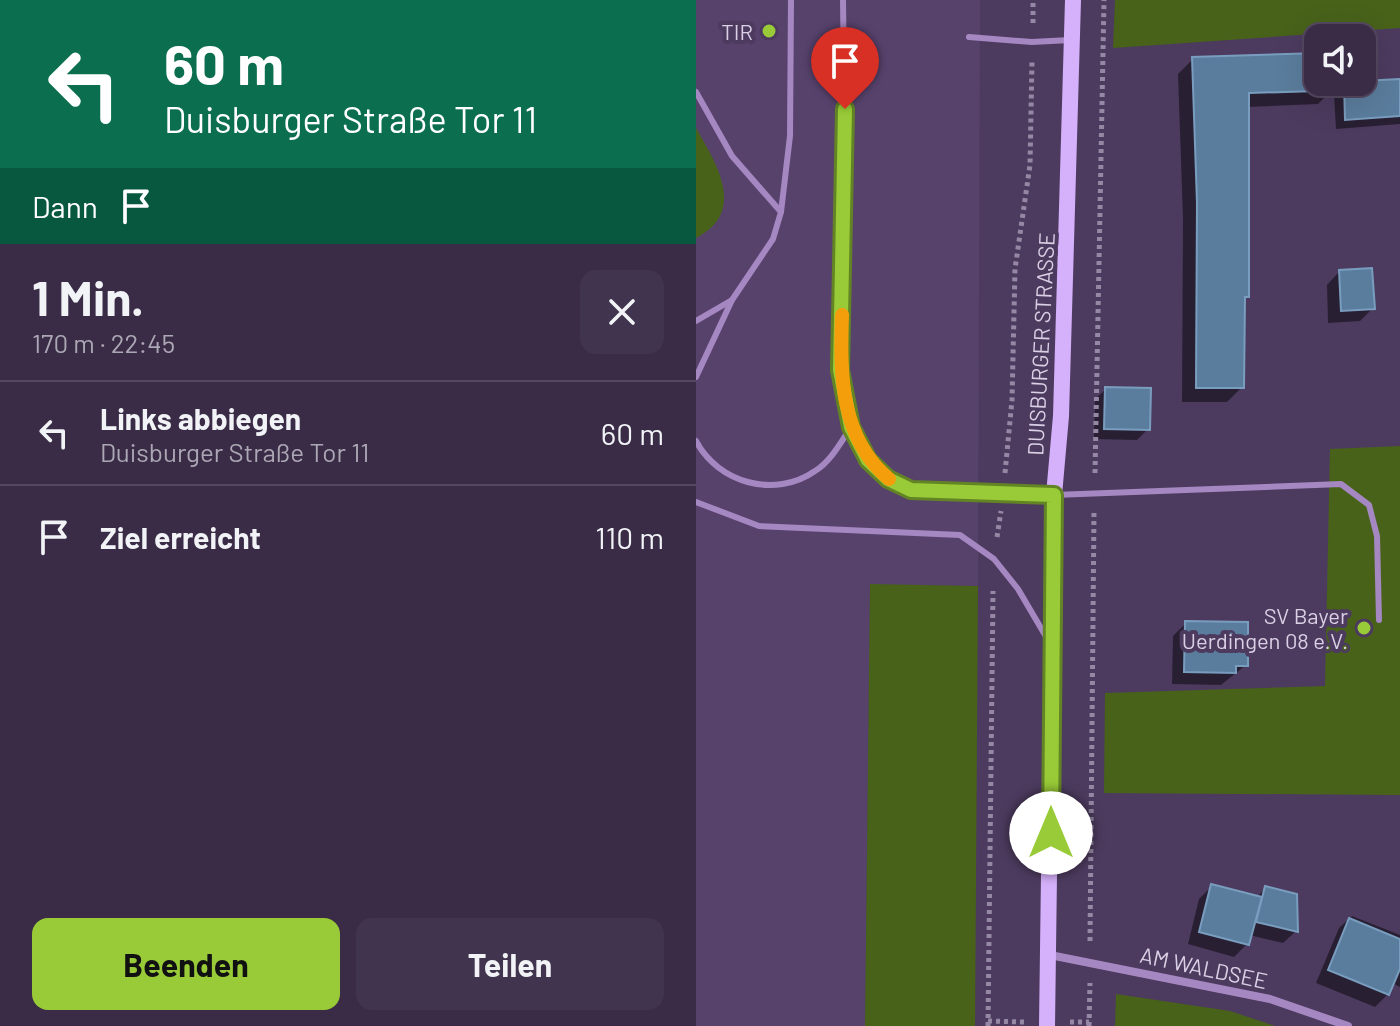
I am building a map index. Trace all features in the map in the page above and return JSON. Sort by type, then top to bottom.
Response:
[{"type":"main road","name":"DUISBURGER STRASSE","points":[[1047,1026],[1054,495],[1061,416],[1073,0]]},
{"type":"street","name":"AM WALDSEE","points":[[1050,955],[1270,999],[1348,1026]]},
{"type":"lane","points":[[696,377],[732,300],[773,239],[781,212],[790,136],[791,0]]},
{"type":"lane","points":[[843,0],[845,163],[840,370],[851,427],[868,460],[888,479],[911,490],[1054,495],[1341,484],[1369,505],[1377,536],[1379,620]]},
{"type":"lane","points":[[969,37],[1032,42],[1073,40]]},
{"type":"lane","points":[[696,92],[732,156],[781,212]]},
{"type":"lane","points":[[696,321],[732,300]]},
{"type":"lane","points":[[696,441],[719,471],[750,484],[784,485],[815,471],[836,450],[851,427]]},
{"type":"lane","points":[[696,502],[759,526],[960,535],[994,559],[1018,589],[1053,649]]},
{"type":"shaded area","points":[[696,0],[980,0],[978,586],[870,585],[865,1026],[696,1026]]},
{"type":"green space","points":[[1115,0],[1400,0],[1400,28],[1376,30],[1376,24],[1304,24],[1304,35],[1113,48]]},
{"type":"green space","points":[[696,128],[718,171],[724,201],[721,215],[712,227],[696,238]]},
{"type":"green space","points":[[1400,446],[1400,795],[1104,793],[1105,693],[1325,686],[1330,449]]},
{"type":"green space","points":[[870,584],[978,586],[975,1026],[865,1026]]},
{"type":"green space","points":[[1116,994],[1230,1011],[1275,1026],[1115,1026]]},
{"type":"building","points":[[1304,53],[1304,91],[1249,93],[1249,297],[1245,297],[1244,388],[1196,388],[1197,203],[1192,57]]},
{"type":"building","points":[[1400,79],[1400,116],[1345,120],[1344,96],[1376,96],[1376,80]]},
{"type":"building","points":[[1372,268],[1375,309],[1341,311],[1339,270]]},
{"type":"building","points":[[1105,387],[1151,388],[1150,430],[1104,429]]},
{"type":"building","points":[[1185,621],[1248,622],[1248,666],[1236,666],[1236,673],[1184,672]]},
{"type":"building","points":[[1211,884],[1262,897],[1249,945],[1199,932]]},
{"type":"building","points":[[1265,886],[1297,894],[1298,932],[1256,922]]},
{"type":"building","points":[[1349,918],[1400,939],[1400,969],[1389,995],[1328,970]]},
{"type":"slow traffic","points":[[842,315],[840,370],[851,427],[868,460],[889,479]]},
{"type":"place","name":"TIR","points":[[769,31]]},
{"type":"place","name":"SV Bayer Uerdingen 08 e.V.","points":[[1364,628]]},
{"type":"route","points":[[845,109],[840,370],[851,427],[868,460],[888,479],[911,490],[1054,495],[1051,833]]}]
